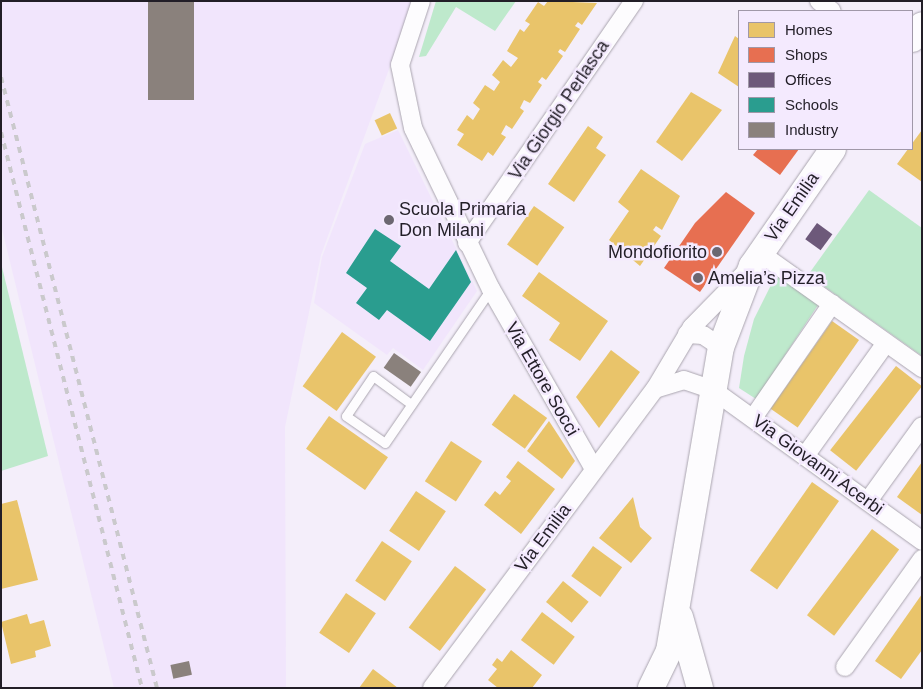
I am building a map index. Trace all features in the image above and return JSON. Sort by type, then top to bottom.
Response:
[{"type":"main road","points":[[913,38],[922,25]]},
{"type":"main road","name":"Via Emilia","points":[[654,681],[669,651],[721,347],[756,259],[832,150]]},
{"type":"main road","name":"Via Emilia","points":[[677,604],[696,680]]},
{"type":"main road","name":"Via Emilia","points":[[654,681],[674,667],[696,680]]},
{"type":"street","name":"Via Ettore Socci","points":[[421,1],[401,56],[402,87],[413,128],[490,289],[594,469]]},
{"type":"street","name":"Via Giorgio Perlasca","points":[[468,243],[634,1]]},
{"type":"street","points":[[819,1],[831,10]]},
{"type":"street","points":[[756,259],[832,304],[922,368]]},
{"type":"street","name":"Via Emilia","points":[[432,688],[655,388],[687,334],[756,259]]},
{"type":"street","points":[[752,418],[832,304]]},
{"type":"street","points":[[687,334],[703,335],[721,347]]},
{"type":"street","points":[[805,456],[886,343]]},
{"type":"street","points":[[655,388],[684,380],[714,390]]},
{"type":"street","name":"Via Giovanni Acerbi","points":[[714,390],[922,541]]},
{"type":"street","points":[[868,501],[922,426]]},
{"type":"street","points":[[845,667],[922,559]]},
{"type":"lane","points":[[412,404],[373,376],[346,416],[385,443],[412,404],[490,289]]},
{"type":"shaded area","points":[[1,1],[414,1],[321,255],[285,427],[286,688],[114,688],[1,225]]},
{"type":"shaded area","name":"Scuola Primaria Don Milani","points":[[398,130],[477,291],[423,370],[393,348],[387,355],[314,303],[322,257],[365,144]]},
{"type":"green space","points":[[436,1],[516,1],[495,31],[456,7],[426,56],[419,57]]},
{"type":"green space","points":[[869,190],[922,228],[922,356],[808,275]]},
{"type":"green space","points":[[1,263],[48,456],[1,471]]},
{"type":"green space","points":[[776,275],[818,305],[756,399],[739,388],[744,356],[754,319]]},
{"type":"building: Homes","points":[[548,1],[597,3],[582,25],[578,22],[575,26],[580,29],[565,52],[560,49],[558,52],[563,56],[546,80],[542,77],[538,82],[542,85],[530,103],[524,100],[520,108],[524,111],[512,129],[506,125],[501,134],[506,137],[493,156],[488,152],[482,161],[457,145],[464,134],[457,130],[467,115],[473,120],[480,109],[473,103],[485,85],[494,91],[500,82],[492,75],[503,60],[511,67],[518,58],[507,51],[520,29],[524,32],[530,24],[525,21],[538,2],[544,6]]},
{"type":"building: Homes","points":[[735,36],[738,38],[738,86],[718,73]]},
{"type":"building: Homes","points":[[691,92],[722,110],[682,161],[656,142]]},
{"type":"building: Homes","points":[[390,113],[397,128],[382,136],[375,120]]},
{"type":"building: Homes","points":[[588,126],[603,137],[596,148],[606,155],[574,202],[548,184]]},
{"type":"building: Homes","points":[[922,130],[922,182],[897,164],[907,150],[913,150],[913,142]]},
{"type":"building: Homes","points":[[641,169],[680,196],[662,230],[656,226],[653,230],[661,236],[640,266],[609,240],[629,211],[618,202]]},
{"type":"building: Homes","points":[[534,206],[564,227],[537,266],[507,245]]},
{"type":"building: Homes","points":[[539,272],[608,321],[580,361],[549,340],[560,323],[522,296]]},
{"type":"building: Homes","points":[[832,321],[859,340],[798,428],[771,409]]},
{"type":"building: Homes","points":[[342,332],[376,357],[337,411],[303,386]]},
{"type":"building: Homes","points":[[611,350],[640,372],[599,428],[576,397]]},
{"type":"building: Homes","points":[[896,366],[922,386],[856,471],[830,450]]},
{"type":"building: Homes","points":[[514,394],[547,418],[525,449],[492,425]]},
{"type":"building: Homes","points":[[329,416],[388,457],[365,490],[306,449]]},
{"type":"building: Homes","points":[[549,421],[575,461],[562,479],[527,451]]},
{"type":"building: Homes","points":[[451,441],[482,461],[456,501],[425,481]]},
{"type":"building: Homes","points":[[518,461],[555,489],[521,534],[484,505],[495,491],[500,495],[511,481],[506,477]]},
{"type":"building: Homes","points":[[922,462],[922,515],[897,497]]},
{"type":"building: Homes","points":[[812,482],[839,501],[777,589],[750,570]]},
{"type":"building: Homes","points":[[416,491],[446,511],[419,551],[389,531]]},
{"type":"building: Homes","points":[[633,497],[640,527],[652,538],[631,563],[599,538]]},
{"type":"building: Homes","points":[[17,500],[38,580],[1,589],[1,504]]},
{"type":"building: Homes","points":[[872,529],[899,549],[834,636],[807,615]]},
{"type":"building: Homes","points":[[382,541],[412,561],[385,601],[355,581]]},
{"type":"building: Homes","points":[[593,546],[622,567],[600,597],[571,576]]},
{"type":"building: Homes","points":[[455,566],[486,589],[440,651],[409,627]]},
{"type":"building: Homes","points":[[563,581],[589,602],[572,623],[546,602]]},
{"type":"building: Homes","points":[[346,593],[376,613],[349,653],[319,633]]},
{"type":"building: Homes","points":[[922,594],[922,650],[901,679],[875,661]]},
{"type":"building: Homes","points":[[542,612],[575,637],[554,665],[521,640]]},
{"type":"building: Homes","points":[[27,614],[30,624],[44,620],[51,646],[35,651],[36,657],[11,664],[1,622]]},
{"type":"building: Homes","points":[[511,650],[542,675],[532,688],[498,688],[488,680],[497,669],[492,665],[497,658],[502,662]]},
{"type":"building: Homes","points":[[373,669],[398,688],[359,688]]},
{"type":"building: Shops","points":[[757,150],[798,150],[780,175],[753,155]]},
{"type":"building: Shops","points":[[726,192],[755,213],[700,292],[664,268],[695,223]]},
{"type":"building: Offices","points":[[817,223],[832,234],[821,250],[805,239]]},
{"type":"building: Schools","name":"Scuola Primaria Don Milani","points":[[375,229],[401,246],[390,261],[429,289],[456,250],[471,282],[430,341],[387,310],[379,320],[356,303],[367,288],[346,273]]},
{"type":"building: Industry","points":[[148,1],[194,1],[194,100],[148,100]]},
{"type":"building: Industry","points":[[394,353],[421,372],[411,387],[384,368]]},
{"type":"building: Industry","points":[[189,661],[192,675],[173,679],[170,665]]},
{"type":"railway","points":[[1,77],[157,688]]},
{"type":"railway","points":[[1,132],[142,688]]},
{"type":"place","name":"Scuola Primaria Don Milani","points":[[389,220]]},
{"type":"place","name":"Mondofiorito","points":[[717,252]]},
{"type":"place","name":"Amelia’s Pizza","points":[[698,278]]}]
